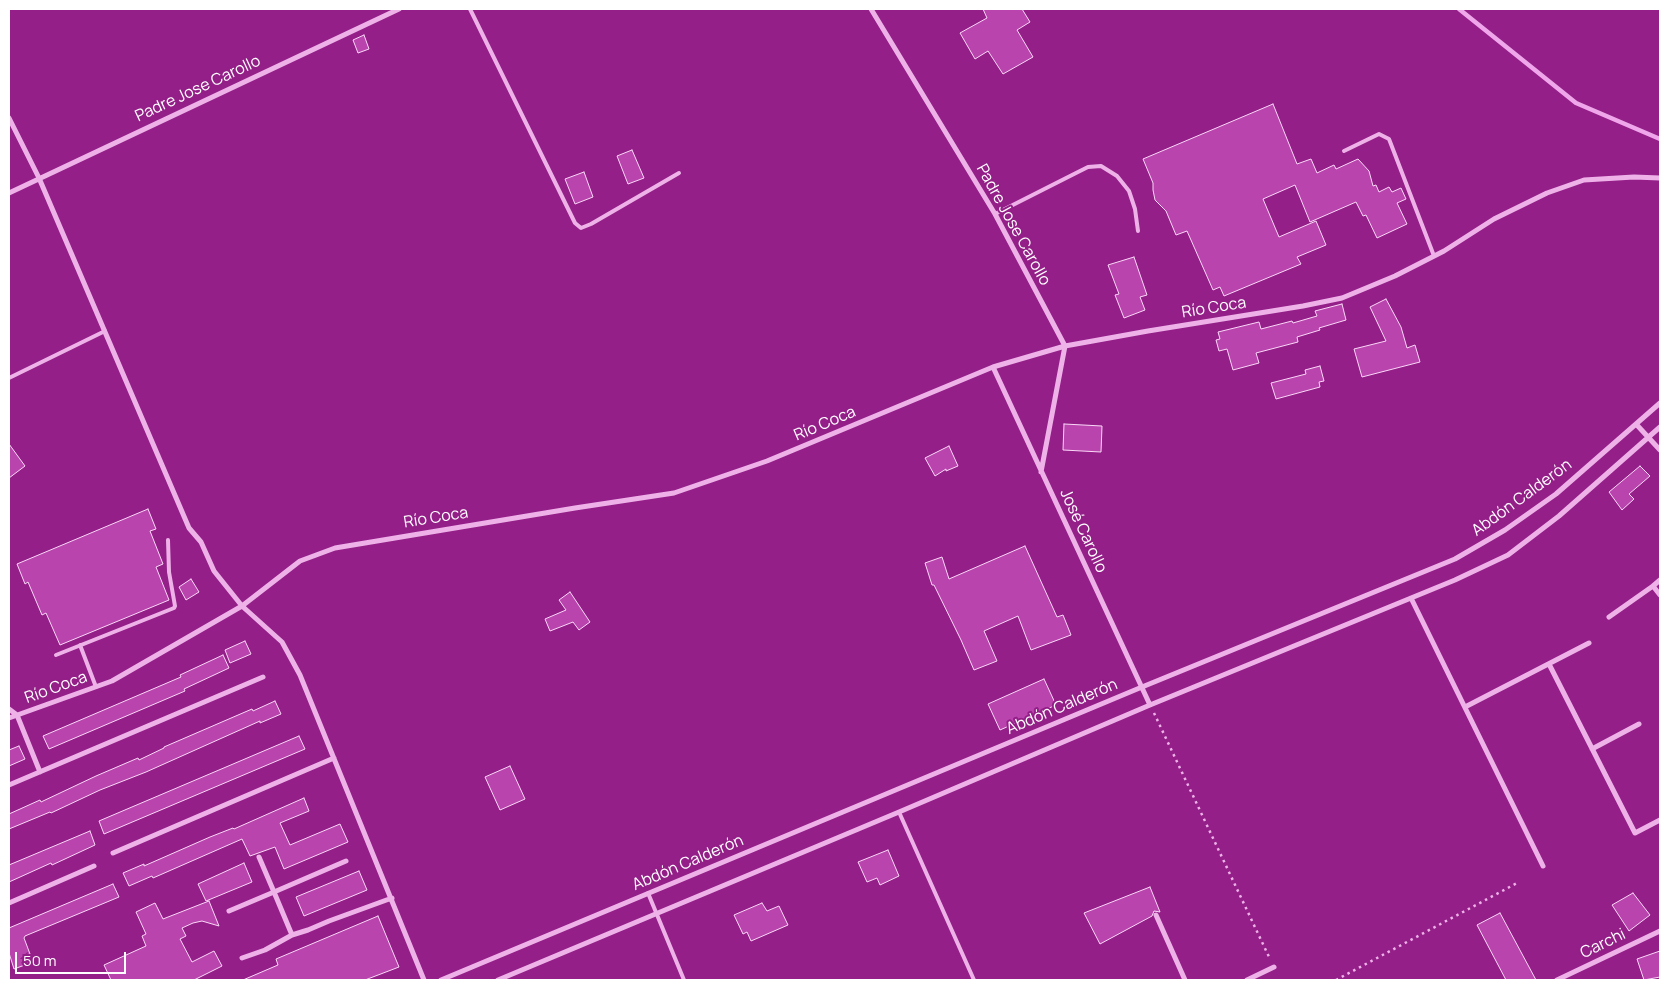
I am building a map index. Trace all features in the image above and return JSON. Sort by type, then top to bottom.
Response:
[{"type":"street","name":"Padre Jose Carollo","points":[[9,193],[399,9]]},
{"type":"street","name":"Padre Jose Carollo","points":[[871,9],[995,214],[1065,346]]},
{"type":"street","points":[[9,118],[39,178],[189,528],[201,542],[214,571],[242,606],[282,642],[300,675],[424,980]]},
{"type":"street","name":"Río Coca","points":[[9,718],[112,681],[242,606],[300,561],[335,548],[674,494],[767,462],[993,367],[1065,346],[1342,298],[1394,276],[1434,256],[1494,219],[1547,193],[1584,180],[1634,177],[1660,178]]},
{"type":"street","points":[[1041,472],[1065,346]]},
{"type":"street","name":"José Carollo","points":[[993,367],[1150,705]]},
{"type":"street","name":"Abdón Calderón","points":[[442,980],[1142,687],[1455,559],[1505,530],[1556,494],[1660,403]]},
{"type":"street","points":[[1636,424],[1660,450]]},
{"type":"street","name":"Abdón Calderón","points":[[498,980],[1150,705],[1410,598],[1508,555],[1559,516],[1660,427]]},
{"type":"street","points":[[1608,618],[1660,580]]},
{"type":"street","points":[[1653,586],[1660,595]]},
{"type":"street","points":[[1410,598],[1544,866]]},
{"type":"street","points":[[1465,707],[1589,643]]},
{"type":"street","points":[[1549,664],[1635,833],[1660,820]]},
{"type":"street","points":[[9,785],[263,677]]},
{"type":"street","points":[[9,710],[17,716],[40,772]]},
{"type":"street","points":[[1592,749],[1639,724]]},
{"type":"street","points":[[113,853],[334,758]]},
{"type":"street","points":[[259,857],[292,935]]},
{"type":"street","points":[[229,911],[346,861]]},
{"type":"street","points":[[9,903],[94,866]]},
{"type":"street","points":[[242,958],[265,950],[292,935],[392,898]]},
{"type":"street","points":[[1156,915],[1185,980]]},
{"type":"street","name":"Carchi","points":[[1557,980],[1660,930]]},
{"type":"street","points":[[1247,980],[1274,966]]},
{"type":"lane","points":[[470,9],[575,223],[581,228],[679,173]]},
{"type":"lane","points":[[1344,152],[1379,134],[1389,139],[1434,256]]},
{"type":"lane","points":[[995,214],[1083,169],[1101,166],[1117,176],[1129,191],[1136,209],[1138,231]]},
{"type":"lane","points":[[9,378],[105,331]]},
{"type":"lane","points":[[56,655],[174,608],[169,572],[168,540]]},
{"type":"lane","points":[[80,645],[96,687]]},
{"type":"lane","points":[[899,812],[974,980]]},
{"type":"lane","points":[[648,893],[684,980]]},
{"type":"path","points":[[1150,705],[1274,966]]},
{"type":"path","points":[[1336,980],[1519,882]]},
{"type":"building","points":[[983,9],[1022,9],[1030,22],[1017,30],[1033,57],[1003,74],[988,51],[975,59],[960,33],[987,18]]},
{"type":"building","points":[[364,35],[369,49],[358,53],[353,40]]},
{"type":"building","points":[[1273,104],[1297,164],[1311,159],[1317,173],[1334,165],[1336,169],[1358,159],[1369,171],[1373,186],[1376,185],[1379,192],[1389,187],[1392,192],[1401,188],[1406,199],[1397,203],[1407,224],[1377,238],[1366,215],[1363,216],[1356,202],[1310,222],[1295,185],[1263,199],[1279,237],[1316,221],[1326,245],[1297,257],[1301,264],[1224,296],[1220,287],[1213,290],[1187,231],[1176,235],[1166,211],[1155,200],[1153,183],[1143,159]]},
{"type":"building","points":[[632,150],[644,178],[628,184],[617,156]]},
{"type":"building","points":[[584,172],[593,197],[575,204],[565,179]]},
{"type":"building","points":[[1134,257],[1147,295],[1140,297],[1145,310],[1124,318],[1115,295],[1119,294],[1108,265]]},
{"type":"building","points":[[1386,299],[1401,327],[1407,348],[1415,345],[1420,362],[1362,377],[1354,349],[1386,341],[1370,307]]},
{"type":"building","points":[[1342,304],[1346,320],[1297,337],[1298,342],[1256,353],[1259,363],[1233,370],[1227,349],[1219,351],[1216,340],[1220,339],[1218,332],[1259,322],[1261,329],[1292,321],[1293,323],[1317,316],[1315,311]]},
{"type":"building","points":[[1320,366],[1324,381],[1319,382],[1320,387],[1276,399],[1271,383],[1306,374],[1305,370]]},
{"type":"building","points":[[1064,424],[1102,426],[1101,452],[1063,450]]},
{"type":"building","points":[[9,444],[25,466],[9,478]]},
{"type":"building","points":[[949,446],[958,466],[946,471],[946,469],[935,476],[925,458]]},
{"type":"building","points":[[1640,466],[1650,476],[1629,494],[1634,499],[1622,510],[1609,492]]},
{"type":"building","points":[[148,509],[156,529],[150,531],[163,564],[156,567],[169,600],[60,645],[46,613],[42,615],[28,582],[25,584],[17,564]]},
{"type":"building","points":[[1025,546],[1057,617],[1063,615],[1071,635],[1031,650],[1018,616],[984,631],[997,661],[974,670],[934,585],[932,585],[925,563],[942,557],[949,579]]},
{"type":"building","points":[[191,579],[199,592],[186,600],[179,587]]},
{"type":"building","points":[[570,592],[590,622],[579,630],[573,622],[550,631],[545,619],[566,610],[559,600]]},
{"type":"building","points":[[245,641],[251,654],[230,663],[225,650]]},
{"type":"building","points":[[223,655],[229,668],[184,689],[185,691],[49,749],[43,736],[181,677],[180,675]]},
{"type":"building","points":[[1044,679],[1056,705],[1000,730],[988,704]]},
{"type":"building","points":[[275,701],[281,714],[260,723],[260,721],[51,813],[9,829],[9,814],[40,800],[41,802],[138,758],[139,760],[164,747],[252,709],[253,711]]},
{"type":"building","points":[[299,736],[305,749],[104,834],[99,821]]},
{"type":"building","points":[[19,746],[25,759],[9,766],[9,750]]},
{"type":"building","points":[[510,766],[525,799],[500,810],[485,777]]},
{"type":"building","points":[[304,798],[309,811],[280,823],[290,845],[340,824],[348,842],[284,869],[275,847],[250,856],[242,839],[153,878],[152,876],[129,886],[123,873],[234,829]]},
{"type":"building","points":[[90,831],[95,845],[9,882],[9,865]]},
{"type":"building","points":[[888,850],[899,876],[880,885],[877,878],[867,882],[858,862]]},
{"type":"building","points":[[244,863],[252,882],[206,901],[198,884]]},
{"type":"building","points":[[359,871],[367,890],[304,916],[296,897]]},
{"type":"building","points":[[113,884],[119,897],[25,936],[24,938],[33,962],[14,969],[9,953],[9,928]]},
{"type":"building","points":[[1150,887],[1160,912],[1154,911],[1152,916],[1100,944],[1084,913]]},
{"type":"building","points":[[1633,893],[1650,915],[1629,931],[1612,905]]},
{"type":"building","points":[[209,901],[219,926],[202,921],[193,923],[182,928],[186,936],[180,939],[192,962],[214,951],[222,966],[194,980],[111,980],[104,965],[146,946],[142,936],[146,934],[136,912],[155,903],[163,919]]},
{"type":"building","points":[[762,903],[767,911],[779,906],[788,925],[751,941],[747,932],[743,934],[734,915]]},
{"type":"building","points":[[1500,913],[1536,980],[1506,980],[1477,925]]},
{"type":"building","points":[[378,916],[399,967],[365,980],[243,980],[278,965],[276,959]]},
{"type":"building","points":[[1660,951],[1660,977],[1644,980],[1637,959]]},
{"type":"waterway","points":[[1459,9],[1576,103],[1660,139]]}]
